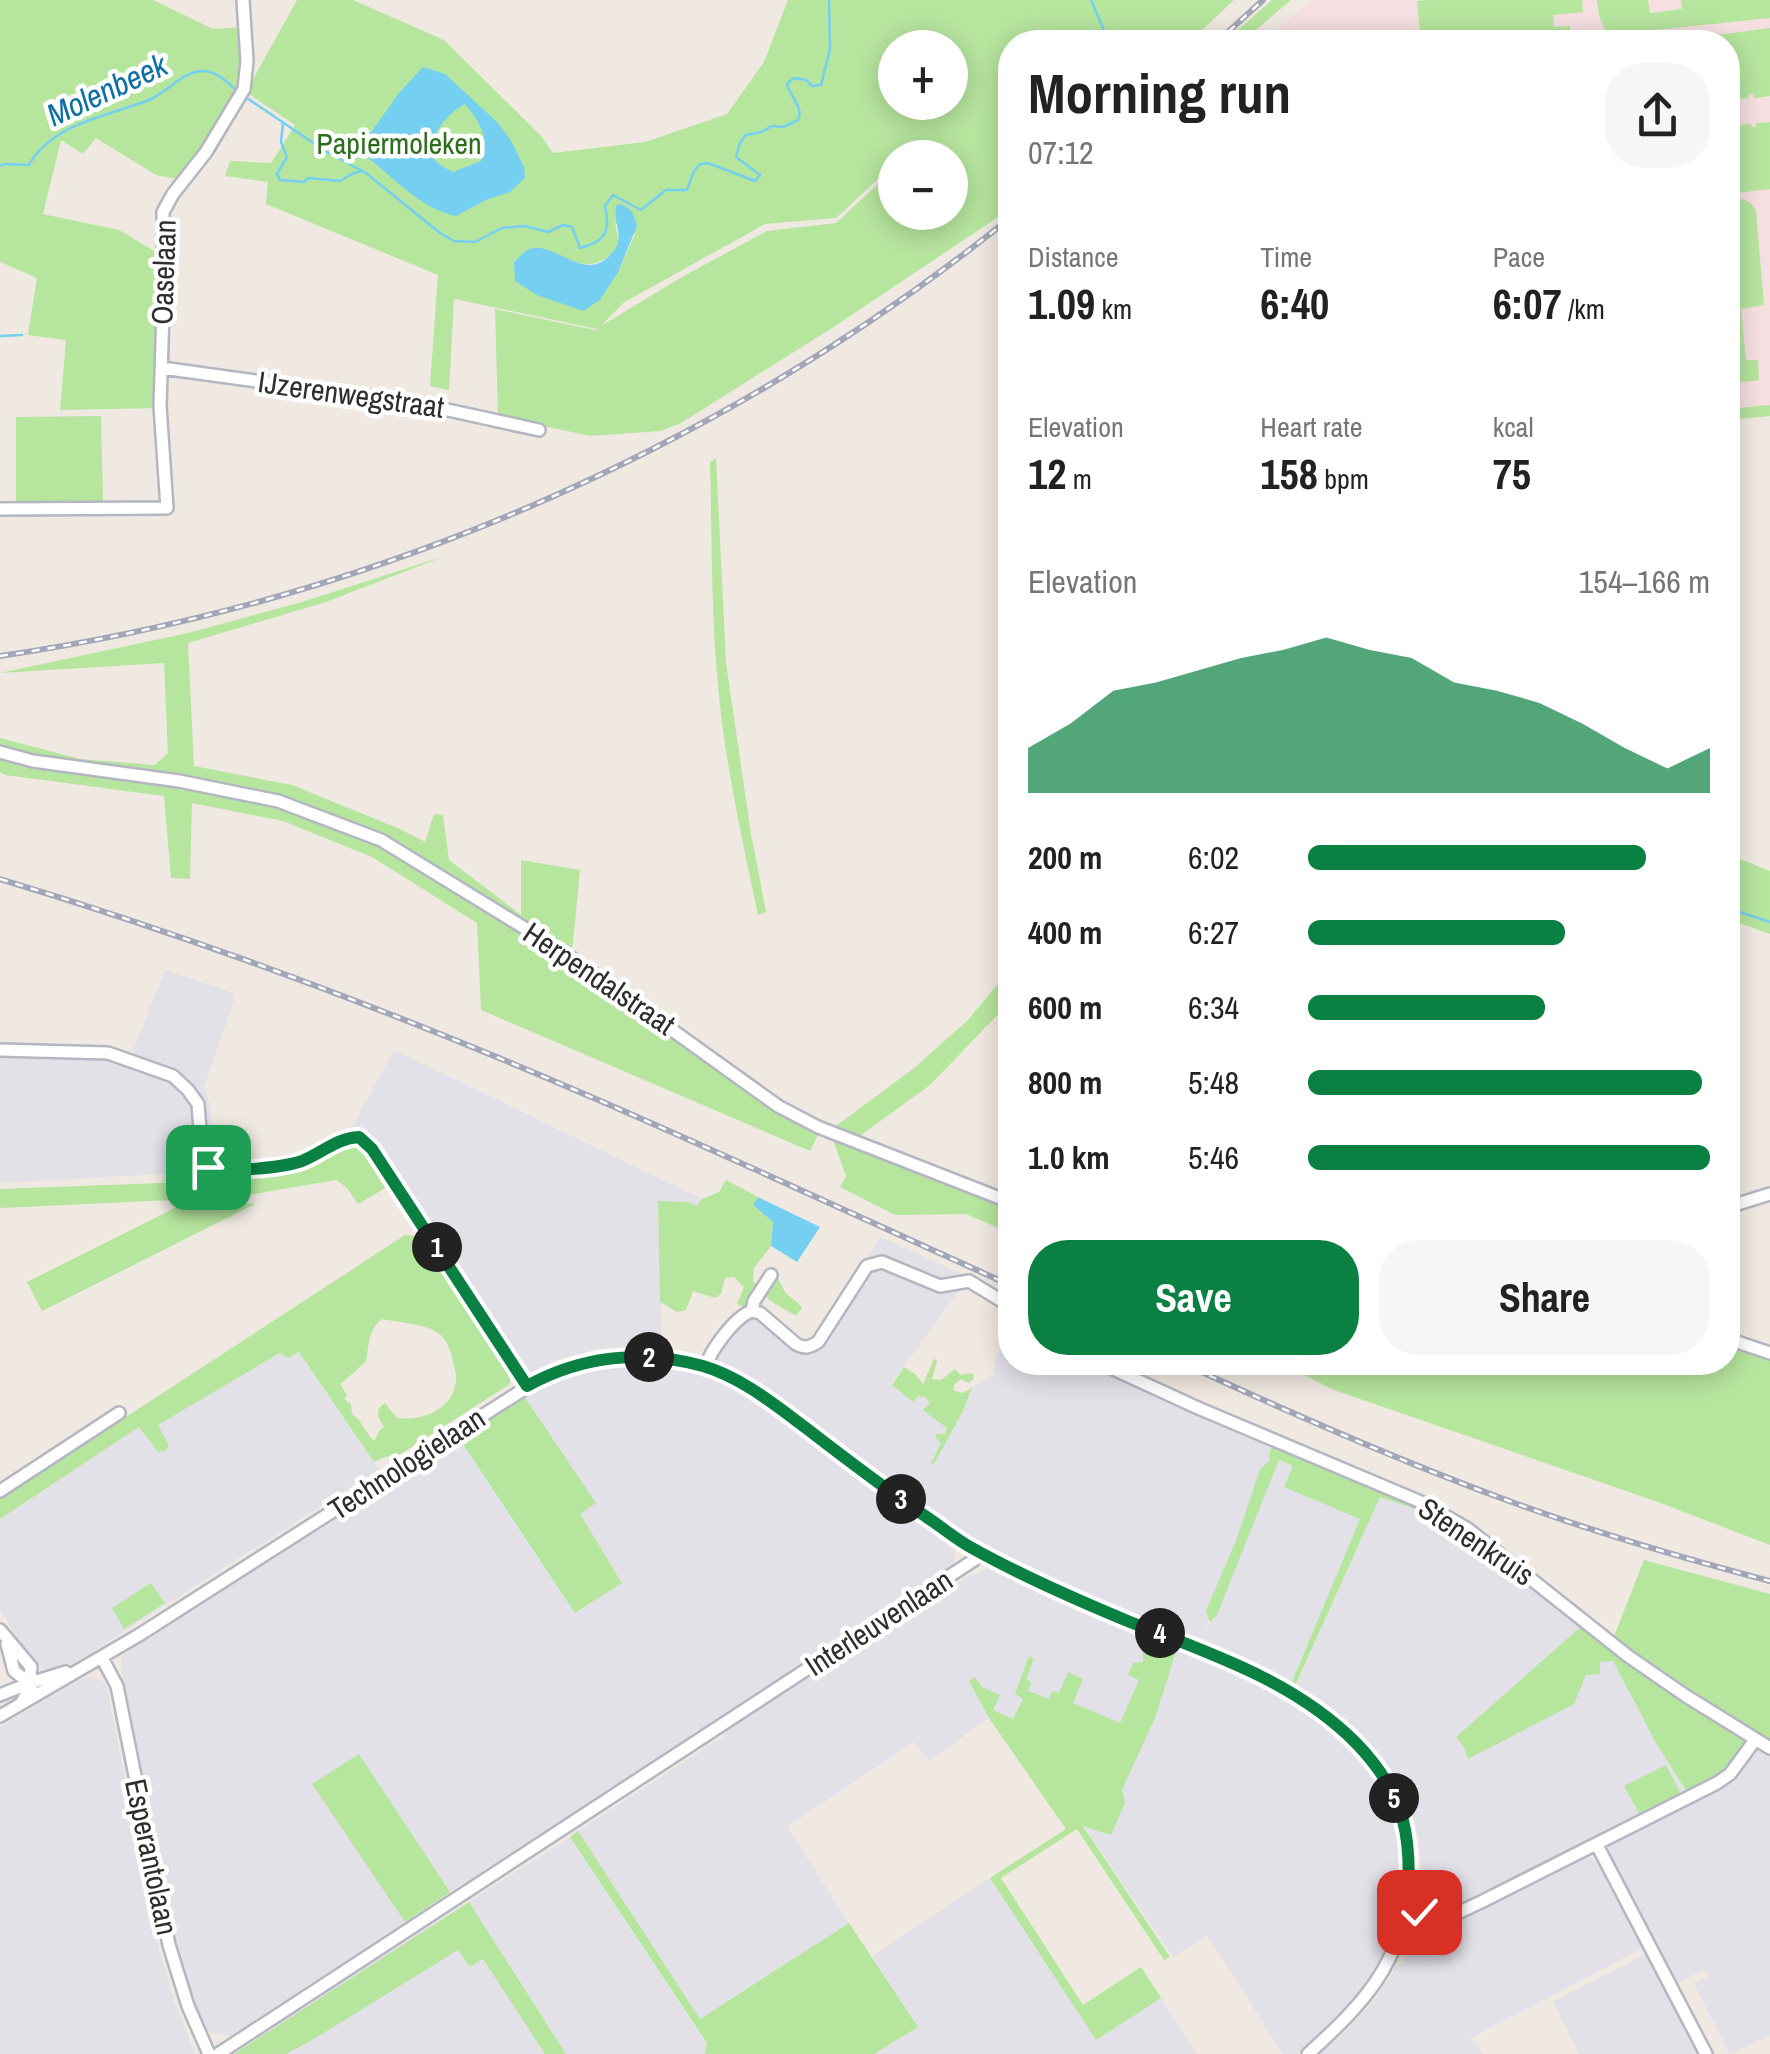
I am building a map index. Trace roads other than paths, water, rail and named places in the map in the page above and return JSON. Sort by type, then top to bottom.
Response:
[{"type":"street","name":"Oaselaan","points":[[0,509],[167,508],[160,406],[163,212],[244,89],[247,61],[242,0]]},
{"type":"street","name":"IJzerenwegstraat","points":[[162,368],[416,402],[539,430]]},
{"type":"street","name":"Herpendalstraat","points":[[0,752],[67,767],[180,780],[278,801],[381,840],[562,951],[778,1106],[818,1127],[998,1197]]},
{"type":"street","points":[[0,1050],[108,1052],[173,1076],[198,1104],[202,1156],[208,1167],[216,1170],[300,1161],[342,1139],[359,1137],[372,1149],[527,1386]]},
{"type":"street","points":[[1740,1203],[1770,1194]]},
{"type":"street","points":[[706,1367],[713,1350],[746,1311],[760,1313],[796,1344],[810,1347],[818,1342],[866,1266],[882,1262],[940,1286],[969,1281],[998,1299]]},
{"type":"street","points":[[752,1310],[771,1275]]},
{"type":"street","points":[[1740,1342],[1770,1352]]},
{"type":"street","name":"Technologielaan","points":[[50,1682],[102,1658],[527,1386],[560,1370],[601,1359],[662,1358],[706,1367],[740,1382],[979,1552]]},
{"type":"street","name":"Stenenkruis","points":[[1126,1375],[1421,1502],[1468,1529],[1628,1656],[1770,1748]]},
{"type":"street","points":[[0,1491],[119,1414]]},
{"type":"street","name":"Interleuvenlaan","points":[[218,2054],[974,1560],[979,1552],[1092,1606],[1255,1674],[1302,1699],[1332,1721],[1370,1760],[1387,1785],[1403,1816],[1408,1839],[1407,1910],[1387,1963],[1367,1996],[1308,2054]]},
{"type":"street","points":[[3,1635],[30,1667],[50,1682]]},
{"type":"street","points":[[3,1635],[14,1671],[30,1683]]},
{"type":"street","name":"Esperantolaan","points":[[102,1658],[117,1686],[169,1945],[188,2006],[209,2054]]},
{"type":"street","points":[[21,1704],[30,1689],[30,1667]]},
{"type":"street","points":[[0,1695],[14,1671]]},
{"type":"street","points":[[0,1695],[30,1683],[50,1682]]},
{"type":"street","points":[[0,1716],[50,1682]]},
{"type":"street","points":[[1407,1910],[1449,1916],[1597,1845],[1730,1774],[1755,1740]]},
{"type":"street","points":[[1597,1845],[1706,2054]]},
{"type":"water","points":[[423,67],[445,74],[497,122],[524,167],[525,178],[510,192],[456,216],[420,200],[364,151],[367,138]],"holes":[[[465,104],[482,131],[484,153],[481,161],[453,172],[433,157],[433,141],[440,126]]]},
{"type":"water","points":[[617,204],[631,211],[637,226],[618,272],[600,300],[583,311],[537,295],[515,281],[514,262],[531,249],[543,249],[581,264],[600,263],[618,243]]},
{"type":"water","points":[[758,1197],[820,1227],[797,1262],[771,1246],[773,1222],[753,1205]]},
{"type":"waterway","name":"Molenbeek","points":[[244,96],[325,151],[366,173],[454,241],[475,242],[502,228],[525,226],[548,232],[563,225],[572,227],[580,248],[604,234],[605,206],[613,195],[641,210],[666,190],[687,190],[694,171],[700,164],[708,163],[755,181],[760,175],[736,157],[740,143],[746,135],[798,120],[798,106],[787,84],[794,78],[806,80],[812,86],[821,85],[830,49],[829,0]]},
{"type":"waterway","points":[[1091,0],[1104,30]]},
{"type":"waterway","name":"Molenbeek","points":[[0,166],[29,165],[52,139],[67,130],[149,100],[195,72],[212,73],[236,90]]},
{"type":"waterway","points":[[283,123],[281,142],[287,157],[277,174],[280,180],[340,181],[361,171]]},
{"type":"waterway","points":[[348,161],[365,153]]},
{"type":"waterway","points":[[0,336],[22,335]]},
{"type":"waterway","points":[[1740,912],[1770,922]]},
{"type":"railway","points":[[1230,30],[1263,0]]},
{"type":"railway","points":[[0,656],[138,631],[273,598],[405,555],[535,505],[660,445],[781,378],[898,302],[998,227]]},
{"type":"railway","points":[[0,879],[227,953],[450,1038],[648,1122],[998,1280]]},
{"type":"railway","points":[[1209,1375],[1343,1435],[1509,1501],[1638,1544],[1770,1581]]},
{"type":"park label","name":"Papiermoleken","points":[[399,144]]}]
